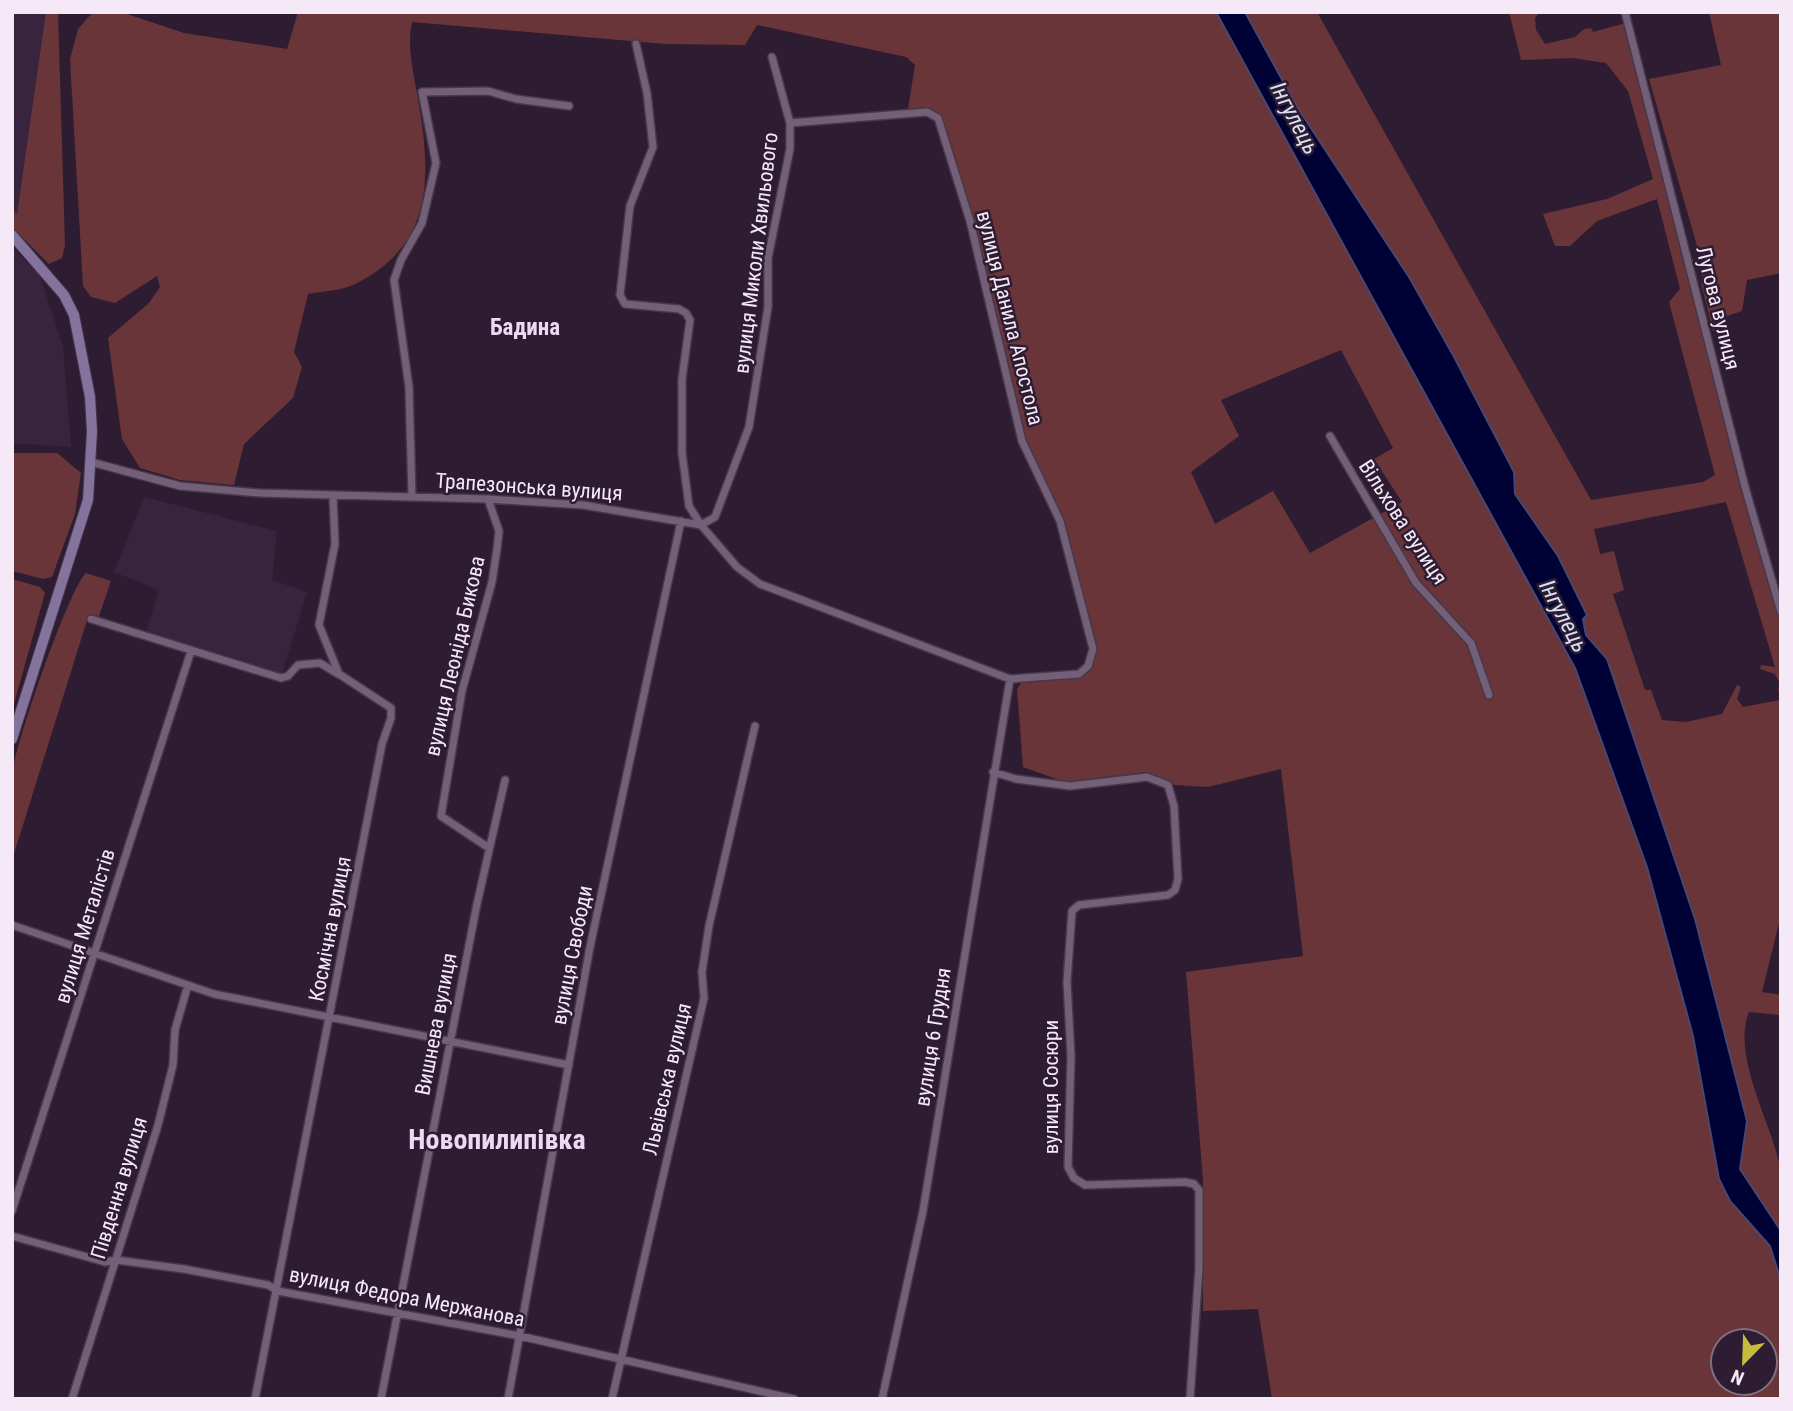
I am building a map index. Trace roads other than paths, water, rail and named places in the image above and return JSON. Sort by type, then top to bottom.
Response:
[{"type":"main road","points":[[12,235],[65,295],[74,315],[90,397],[91,462],[88,500],[76,544],[12,739]]},
{"type":"street","name":"Лугова вулиця","points":[[1625,12],[1745,487],[1781,612]]},
{"type":"street","points":[[636,44],[647,93],[653,146],[631,206],[620,295],[625,304],[679,309],[686,313],[690,320],[682,379],[682,453],[688,506],[737,567],[760,584],[1010,679]]},
{"type":"street","name":"вулиця Миколи Хвильового","points":[[701,525],[715,517],[749,427],[761,364],[768,307],[768,258],[790,149],[790,123],[772,57]]},
{"type":"street","points":[[412,496],[409,387],[394,280],[401,260],[422,223],[436,163],[422,92],[488,91],[516,99],[569,106]]},
{"type":"street","name":"вулиця Данила Апостола","points":[[790,123],[927,112],[938,118],[970,221],[1022,441],[1060,521],[1093,649],[1088,666],[1079,674],[1010,679]]},
{"type":"street","name":"Вільхова вулиця","points":[[1330,436],[1416,583],[1471,643],[1489,695]]},
{"type":"street","name":"Трапезонська вулиця","points":[[91,462],[180,486],[333,496],[412,496],[583,505],[701,525]]},
{"type":"street","points":[[333,496],[335,544],[320,625],[339,674]]},
{"type":"street","name":"вулиця Леоніда Бикова","points":[[488,499],[499,531],[494,571],[462,691],[441,816],[489,848]]},
{"type":"street","name":"вулиця Свободи","points":[[508,1399],[590,947],[681,521]]},
{"type":"street","points":[[91,618],[191,651]]},
{"type":"street","name":"Космічна вулиця","points":[[191,651],[281,678],[288,676],[298,665],[320,663],[384,701],[391,708],[255,1399]]},
{"type":"street","name":"вулиця Металістів","points":[[12,1211],[191,651]]},
{"type":"street","name":"вулиця 6 Грудня","points":[[882,1399],[923,1211],[1010,679]]},
{"type":"street","name":"Львівська вулиця","points":[[612,1399],[704,998],[702,972],[709,926],[755,726]]},
{"type":"street","name":"вулиця Сосюри","points":[[993,772],[1070,786],[1147,776],[1168,785],[1174,806],[1178,879],[1175,890],[1168,895],[1079,905],[1072,911],[1067,982],[1071,1056],[1068,1167],[1074,1178],[1085,1185],[1185,1182],[1194,1184],[1199,1190],[1199,1268],[1190,1399]]},
{"type":"street","name":"Вишнева вулиця","points":[[381,1399],[489,848],[505,780]]},
{"type":"street","points":[[12,925],[188,985],[330,1020],[569,1065]]},
{"type":"street","name":"Південна вулиця","points":[[72,1399],[158,1125],[173,1065],[175,1030],[188,985]]},
{"type":"street","name":"вулиця Федора Мержанова","points":[[12,1236],[105,1262],[116,1260],[184,1269],[268,1285],[278,1291],[520,1336],[794,1399]]},
{"type":"water","name":"Інгулець","points":[[1216,12],[1245,12],[1297,107],[1409,277],[1514,472],[1515,494],[1558,556],[1587,615],[1583,619],[1586,635],[1607,659],[1695,919],[1747,1121],[1740,1169],[1781,1231],[1781,1281],[1770,1246],[1730,1201],[1719,1179],[1693,1036],[1647,867],[1575,668]]},
{"type":"district","name":"Бадина","points":[[525,327]]},
{"type":"district","name":"Новопилипівка","points":[[497,1139]]}]
